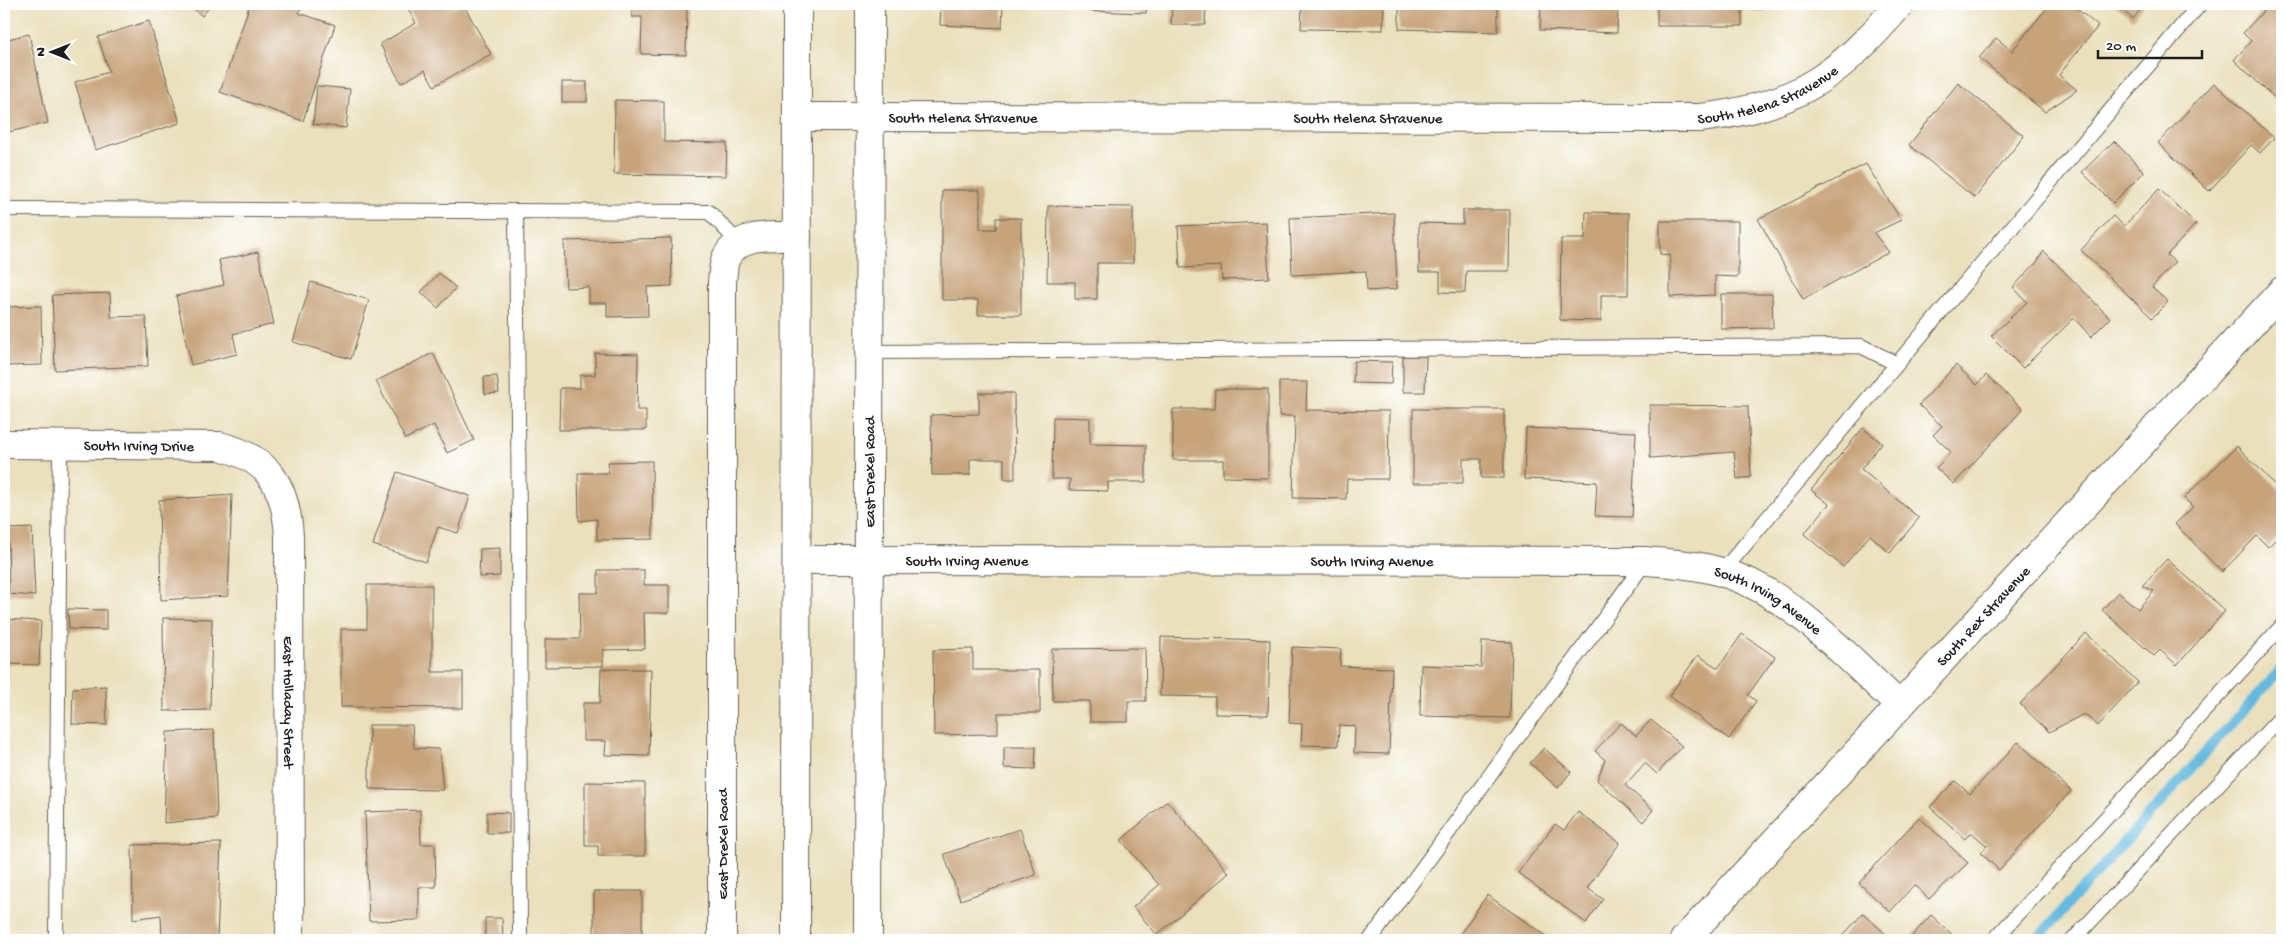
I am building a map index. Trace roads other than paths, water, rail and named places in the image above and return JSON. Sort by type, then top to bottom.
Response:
[{"type":"street","points":[[796,940],[798,560],[797,4]]},
{"type":"street","name":"East Drexel Road","points":[[868,940],[870,4]]},
{"type":"street","name":"South Helena Stravenue","points":[[798,117],[1700,118],[1734,114],[1767,106],[1802,92],[1830,74],[1858,51],[1900,4]]},
{"type":"street","points":[[738,242],[756,237],[798,236]]},
{"type":"street","name":"East Drexel Road","points":[[722,940],[722,282],[726,259],[738,242]]},
{"type":"street","name":"South Rex Stravenue","points":[[1684,940],[2282,291]]},
{"type":"street","name":"South Irving Drive","points":[[4,444],[219,446],[245,454],[267,471]]},
{"type":"street","name":"East Holladay Street","points":[[267,471],[281,491],[285,502],[289,536],[290,940]]},
{"type":"street","name":"South Irving Avenue","points":[[798,560],[1646,561],[1696,567],[1722,572],[1774,596],[1804,618],[1899,705]]},
{"type":"lane","points":[[1722,572],[2200,4]]},
{"type":"lane","points":[[4,209],[709,212],[738,242]]},
{"type":"lane","points":[[516,212],[520,940]]},
{"type":"lane","points":[[869,352],[1861,346],[1897,364]]},
{"type":"lane","points":[[56,940],[60,445]]},
{"type":"lane","points":[[1370,940],[1646,561]]},
{"type":"lane","points":[[1994,940],[2282,626]]},
{"type":"lane","points":[[2073,940],[2282,716]]},
{"type":"waterway","points":[[2036,940],[2282,668]]}]
